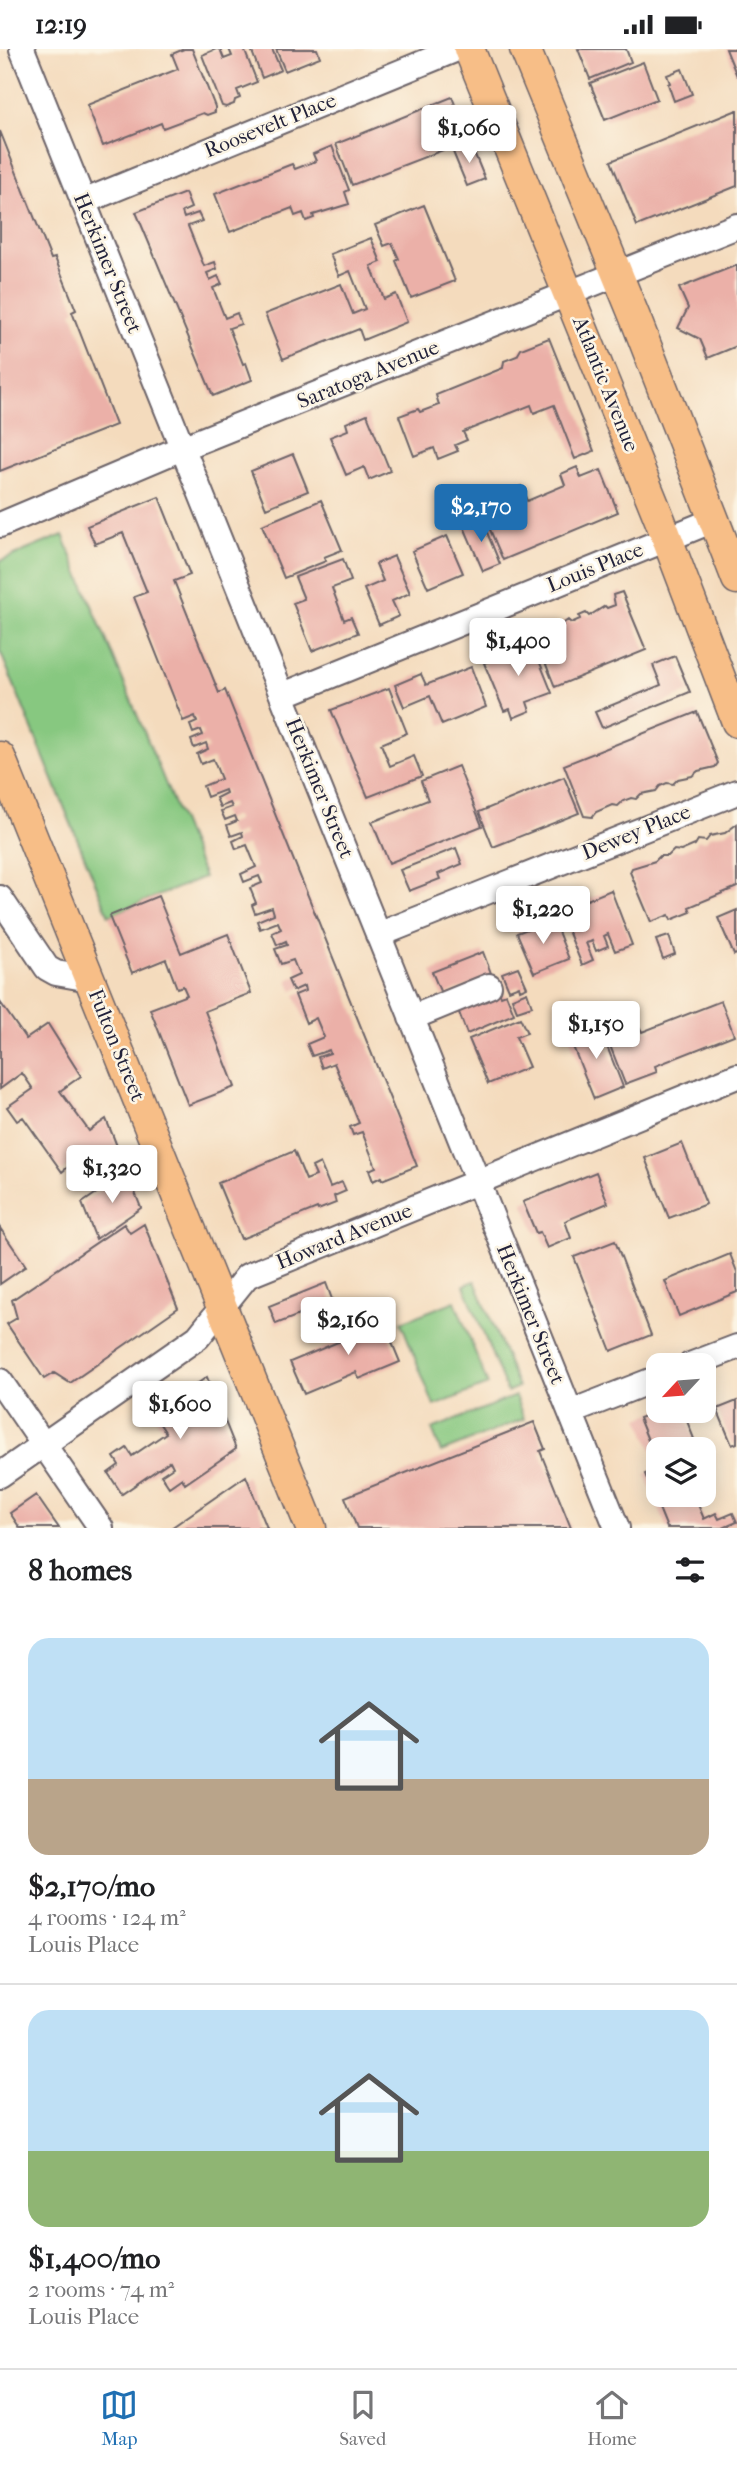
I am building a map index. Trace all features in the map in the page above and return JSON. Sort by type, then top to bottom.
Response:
[{"type":"main road","name":"Atlantic Avenue","points":[[469,49],[667,538],[737,722]]},
{"type":"main road","points":[[525,49],[737,579]]},
{"type":"main road","name":"Fulton Street","points":[[0,757],[8,801],[90,979],[311,1528]]},
{"type":"street","name":"Herkimer Street","points":[[22,49],[617,1528]]},
{"type":"street","name":"Roosevelt Place","points":[[83,202],[457,49]]},
{"type":"street","name":"Saratoga Avenue","points":[[0,525],[182,448],[737,226]]},
{"type":"street","name":"Louis Place","points":[[283,695],[714,520]]},
{"type":"street","name":"Dewey Place","points":[[378,935],[737,792]]},
{"type":"street","points":[[0,898],[47,968],[56,973],[90,979]]},
{"type":"street","points":[[411,1018],[489,986]]},
{"type":"street","name":"Howard Avenue","points":[[0,1475],[198,1337],[247,1276],[737,1076]]},
{"type":"street","points":[[716,1355],[737,1347]]},
{"type":"street","points":[[0,1381],[101,1528]]},
{"type":"street","points":[[571,1412],[646,1383]]},
{"type":"green space","points":[[63,535],[204,877],[109,916],[0,651],[0,561]]},
{"type":"green space","points":[[475,1281],[518,1387],[507,1392],[464,1285]]},
{"type":"green space","points":[[455,1301],[488,1385],[434,1406],[401,1322]]},
{"type":"green space","points":[[515,1396],[524,1419],[441,1452],[432,1429]]},
{"type":"building","points":[[192,49],[215,112],[207,115],[203,113],[163,128],[161,123],[103,146],[87,105],[178,69],[172,54]]},
{"type":"building","points":[[220,49],[224,59],[232,56],[229,49],[244,49],[257,82],[237,90],[240,98],[226,107],[222,106],[202,55]]},
{"type":"building","points":[[251,49],[272,49],[281,70],[262,78]]},
{"type":"building","points":[[276,49],[317,49],[320,57],[285,71]]},
{"type":"building","points":[[578,49],[626,49],[631,62],[590,79]]},
{"type":"building","points":[[726,49],[737,49],[737,76],[730,59]]},
{"type":"building","points":[[643,62],[657,99],[605,120],[590,83]]},
{"type":"building","points":[[682,69],[692,94],[674,101],[667,75]]},
{"type":"building","points":[[452,97],[469,140],[352,185],[336,144]]},
{"type":"building","points":[[737,110],[737,186],[637,226],[611,161]]},
{"type":"building","points":[[0,131],[51,259],[55,258],[76,310],[72,312],[116,425],[0,471]]},
{"type":"building","points":[[471,145],[485,179],[467,186],[453,152]]},
{"type":"building","points":[[332,146],[349,190],[345,192],[349,204],[313,215],[314,218],[306,221],[303,213],[295,216],[292,208],[230,232],[215,194],[292,164],[295,169],[316,161],[313,154]]},
{"type":"building","points":[[185,193],[191,208],[182,212],[184,218],[198,213],[202,221],[188,226],[204,266],[215,262],[217,269],[207,273],[210,280],[218,276],[222,284],[213,288],[225,318],[237,313],[241,324],[229,328],[252,380],[213,396],[136,212]]},
{"type":"building","points":[[424,205],[455,281],[411,298],[392,243],[384,246],[375,225]]},
{"type":"building","points":[[371,238],[381,262],[371,266],[384,299],[396,294],[407,322],[363,340],[359,329],[283,359],[265,314],[341,284],[353,314],[365,309],[350,271],[339,276],[330,254]]},
{"type":"building","points":[[737,265],[737,346],[708,358],[700,339],[678,328],[688,308],[679,288]]},
{"type":"building","points":[[549,338],[594,451],[575,459],[554,405],[534,413],[531,405],[463,432],[467,440],[455,445],[458,451],[438,459],[434,448],[414,456],[399,416],[439,405],[436,395],[503,368],[504,361],[517,356],[521,349]]},
{"type":"building","points":[[367,414],[390,471],[369,480],[364,467],[346,475],[330,437],[348,430],[346,423]]},
{"type":"building","points":[[293,454],[308,491],[266,508],[251,471]]},
{"type":"building","points":[[577,467],[581,478],[601,470],[618,512],[503,560],[485,518],[520,504],[514,489],[521,486],[527,501],[565,485],[561,474]]},
{"type":"building","points":[[159,497],[190,575],[174,581],[219,693],[225,690],[417,1166],[382,1180],[381,1177],[373,1181],[369,1170],[376,1167],[362,1132],[353,1135],[350,1127],[359,1123],[334,1063],[322,1068],[318,1057],[330,1053],[329,1050],[312,1056],[307,1044],[324,1037],[316,1018],[306,1023],[295,995],[305,991],[304,986],[293,991],[288,980],[299,975],[293,960],[281,964],[275,949],[287,945],[286,941],[277,945],[272,933],[281,929],[278,922],[260,929],[257,921],[274,914],[272,907],[255,913],[252,905],[256,903],[250,888],[262,883],[259,876],[244,882],[241,874],[256,867],[247,845],[236,849],[233,841],[243,836],[242,832],[231,836],[227,825],[237,821],[235,816],[225,820],[221,811],[232,807],[230,803],[220,807],[216,798],[226,793],[225,790],[207,797],[203,786],[221,779],[213,759],[201,764],[197,754],[208,749],[206,743],[194,748],[191,740],[203,735],[201,730],[193,733],[190,725],[197,722],[195,716],[183,721],[134,597],[147,592],[123,533],[95,544],[87,526]]},
{"type":"building","points":[[321,500],[342,550],[324,557],[326,561],[284,578],[262,525]]},
{"type":"building","points":[[473,515],[478,528],[484,525],[500,564],[483,571],[461,520]]},
{"type":"building","points":[[447,536],[463,573],[428,588],[412,551]]},
{"type":"building","points":[[394,556],[410,593],[392,601],[399,616],[379,625],[364,589],[383,581],[376,564]]},
{"type":"building","points":[[343,559],[351,581],[332,588],[344,620],[351,617],[358,633],[312,651],[293,603],[304,599],[295,577]]},
{"type":"building","points":[[622,592],[646,650],[555,687],[535,637],[543,634],[542,631],[551,628],[554,630],[568,620],[571,623],[586,613],[589,616],[605,606],[607,608],[615,605],[613,595]]},
{"type":"building","points":[[530,638],[552,693],[527,702],[530,711],[513,718],[510,709],[504,711],[484,663],[514,650],[512,645]]},
{"type":"building","points":[[675,656],[690,692],[602,728],[595,712],[661,685],[653,665]]},
{"type":"building","points":[[471,667],[486,707],[442,725],[430,696],[404,707],[395,685],[421,674],[426,685]]},
{"type":"building","points":[[389,688],[407,733],[381,744],[390,766],[414,756],[422,776],[368,797],[331,710]]},
{"type":"building","points":[[697,712],[718,763],[715,767],[678,779],[673,784],[667,783],[656,791],[623,801],[618,806],[612,805],[596,812],[592,817],[584,816],[564,765]]},
{"type":"building","points":[[458,766],[482,826],[389,863],[372,822],[428,800],[421,781]]},
{"type":"building","points":[[564,777],[579,813],[493,847],[479,812]]},
{"type":"building","points":[[737,824],[737,887],[689,907],[691,912],[671,920],[669,915],[651,922],[630,872],[632,868],[655,861],[660,856],[668,856],[674,850],[681,851],[695,845],[698,840],[706,841],[710,836],[725,833]]},
{"type":"building","points":[[456,848],[462,864],[438,874],[440,879],[409,891],[400,870]]},
{"type":"building","points":[[611,890],[632,945],[615,951],[608,934],[604,936],[608,946],[596,951],[592,941],[586,943],[593,960],[582,965],[560,911]]},
{"type":"building","points":[[158,896],[181,953],[228,934],[251,993],[205,1011],[235,1087],[188,1105],[150,1009],[187,995],[183,986],[177,988],[166,959],[132,973],[109,916]]},
{"type":"building","points":[[737,910],[737,954],[734,955],[718,918]]},
{"type":"building","points":[[553,919],[569,959],[534,973],[517,933]]},
{"type":"building","points":[[669,936],[675,954],[663,959],[656,940]]},
{"type":"building","points":[[483,952],[492,976],[442,996],[432,972]]},
{"type":"building","points":[[518,967],[527,987],[520,990],[519,986],[509,990],[502,973]]},
{"type":"building","points":[[498,990],[501,996],[506,994],[514,1014],[467,1034],[457,1007]]},
{"type":"building","points":[[527,992],[532,1006],[517,1011],[512,998]]},
{"type":"building","points":[[721,1001],[734,1035],[655,1066],[657,1072],[625,1084],[604,1030],[620,1024],[624,1034],[640,1028],[642,1032]]},
{"type":"building","points":[[0,1002],[26,1039],[48,1024],[81,1076],[60,1091],[89,1131],[106,1119],[113,1136],[120,1154],[75,1185],[68,1167],[62,1172],[23,1117],[17,1121],[7,1107],[33,1089],[22,1073],[0,1089]]},
{"type":"building","points":[[520,1018],[527,1033],[516,1037],[529,1067],[488,1084],[469,1039]]},
{"type":"building","points":[[588,1026],[589,1030],[599,1026],[623,1087],[594,1099],[568,1034]]},
{"type":"building","points":[[682,1143],[706,1204],[669,1218],[645,1158]]},
{"type":"building","points":[[294,1151],[306,1180],[316,1176],[312,1167],[320,1163],[330,1187],[342,1182],[346,1191],[334,1196],[336,1203],[241,1239],[218,1183]]},
{"type":"building","points":[[127,1172],[141,1208],[96,1239],[82,1203]]},
{"type":"building","points":[[596,1172],[608,1203],[565,1221],[571,1238],[547,1248],[540,1232],[536,1233],[523,1202]]},
{"type":"building","points":[[124,1224],[130,1233],[144,1224],[178,1308],[70,1383],[54,1373],[44,1379],[7,1324],[17,1318],[12,1300]]},
{"type":"building","points":[[0,1228],[26,1266],[0,1284]]},
{"type":"building","points":[[615,1241],[651,1335],[611,1351],[574,1257]]},
{"type":"building","points":[[730,1254],[737,1272],[737,1292],[679,1316],[665,1281]]},
{"type":"building","points":[[326,1283],[333,1302],[276,1324],[269,1306]]},
{"type":"building","points":[[381,1316],[400,1362],[359,1379],[356,1372],[304,1394],[290,1362],[343,1340],[340,1333]]},
{"type":"building","points":[[207,1377],[236,1449],[185,1484],[182,1478],[169,1487],[161,1475],[173,1467],[170,1461],[122,1494],[108,1473],[119,1465],[114,1457],[127,1448],[132,1456],[166,1433],[153,1414]]},
{"type":"building","points":[[737,1401],[737,1443],[732,1445],[717,1409]]},
{"type":"building","points":[[646,1415],[646,1423],[688,1423],[693,1437],[647,1437],[639,1418]]},
{"type":"building","points":[[534,1422],[545,1449],[540,1451],[571,1528],[357,1528],[345,1497]]},
{"type":"building","points":[[246,1476],[267,1528],[171,1528]]},
{"type":"building","points":[[36,1495],[59,1528],[20,1528],[10,1513]]},
{"type":"building","points":[[658,1507],[699,1507],[704,1519],[716,1513],[719,1519],[733,1513],[737,1522],[723,1528],[667,1528]]}]
